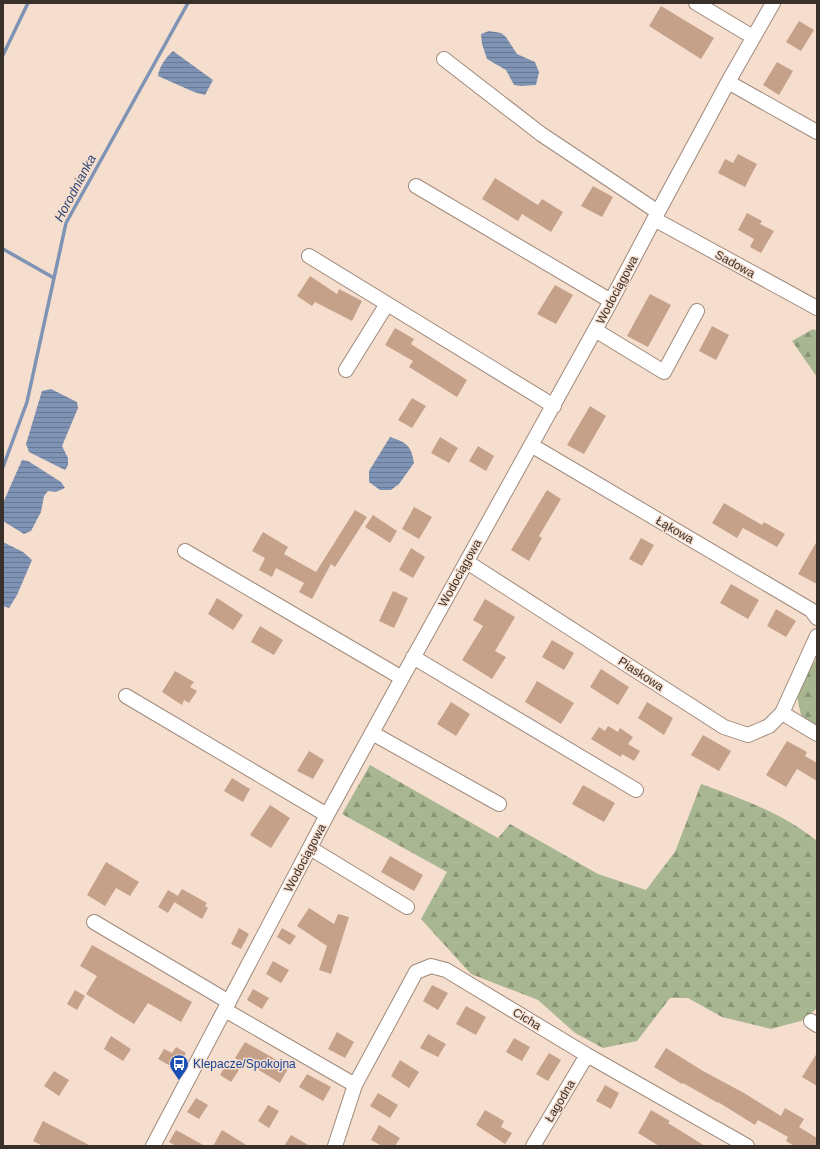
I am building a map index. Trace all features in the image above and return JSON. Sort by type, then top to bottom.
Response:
[{"type":"street","points":[[696,3],[754,37]]},
{"type":"street","name":"Wodociągowa","points":[[152,1146],[327,815],[612,301],[656,215],[728,82],[773,3]]},
{"type":"street","name":"Sadowa","points":[[444,60],[541,134],[656,215],[817,308]]},
{"type":"street","points":[[728,82],[817,132]]},
{"type":"street","points":[[416,186],[612,301]]},
{"type":"street","points":[[309,256],[554,406]]},
{"type":"street","points":[[346,370],[387,304]]},
{"type":"street","points":[[596,330],[664,372],[697,311]]},
{"type":"street","name":"Łąkowa","points":[[531,445],[811,610],[817,618]]},
{"type":"street","points":[[185,551],[402,678]]},
{"type":"street","name":"Piaskowa","points":[[467,562],[724,727],[748,736],[769,726],[782,713]]},
{"type":"street","points":[[817,636],[782,713],[817,734]]},
{"type":"street","points":[[413,658],[636,790]]},
{"type":"street","points":[[126,696],[327,815]]},
{"type":"street","points":[[372,733],[499,804]]},
{"type":"street","points":[[310,848],[407,906]]},
{"type":"street","points":[[94,922],[356,1086]]},
{"type":"street","name":"Cicha","points":[[335,1146],[356,1086],[416,972],[430,966],[446,970],[587,1055],[748,1146]]},
{"type":"street","name":"Łagodna","points":[[533,1146],[587,1055]]},
{"type":"green space","points":[[813,329],[817,331],[817,377],[792,341]]},
{"type":"green space","points":[[817,658],[817,726],[801,715],[797,696],[807,673]]},
{"type":"green space","points":[[370,765],[498,838],[510,824],[598,874],[646,890],[675,852],[701,784],[747,801],[790,822],[817,841],[817,1008],[804,1020],[771,1029],[722,1017],[688,998],[670,998],[637,1041],[603,1048],[575,1033],[538,1000],[471,974],[421,919],[447,872],[342,814]]},
{"type":"water","points":[[489,31],[501,33],[506,37],[517,54],[535,62],[539,72],[536,85],[514,85],[506,70],[487,59],[482,44],[481,34]]},
{"type":"water","points":[[173,51],[213,80],[205,95],[194,92],[158,76],[163,62]]},
{"type":"water","points":[[51,389],[77,402],[78,408],[62,446],[68,458],[68,465],[65,470],[29,452],[26,444],[42,391]]},
{"type":"water","points":[[390,437],[404,443],[410,448],[414,463],[399,484],[391,490],[380,490],[369,482],[369,471]]},
{"type":"water","points":[[22,460],[28,461],[61,482],[65,488],[56,492],[48,491],[44,496],[41,512],[31,531],[24,534],[3,521],[3,503]]},
{"type":"water","points":[[3,542],[23,552],[32,560],[17,595],[9,608],[3,606]]},
{"type":"building","points":[[661,6],[714,38],[701,59],[649,26]]},
{"type":"building","points":[[799,21],[814,30],[801,51],[786,42]]},
{"type":"building","points":[[777,62],[793,71],[779,95],[763,85]]},
{"type":"building","points":[[738,154],[757,164],[745,187],[718,173],[725,159],[733,163]]},
{"type":"building","points":[[495,178],[538,205],[542,199],[563,212],[551,232],[522,214],[518,221],[482,199]]},
{"type":"building","points":[[593,186],[613,197],[602,217],[581,206]]},
{"type":"building","points":[[747,213],[762,221],[760,224],[774,231],[761,253],[750,247],[754,239],[738,230]]},
{"type":"building","points":[[310,276],[337,294],[339,289],[362,301],[352,321],[315,302],[312,306],[297,296]]},
{"type":"building","points":[[555,285],[573,295],[556,324],[537,314]]},
{"type":"building","points":[[650,294],[671,305],[648,347],[627,336]]},
{"type":"building","points":[[712,326],[729,335],[716,360],[699,351]]},
{"type":"building","points":[[395,328],[414,339],[411,344],[467,380],[457,397],[409,367],[413,361],[385,345]]},
{"type":"building","points":[[412,398],[426,406],[412,428],[398,420]]},
{"type":"building","points":[[590,406],[606,416],[584,454],[567,445]]},
{"type":"building","points":[[440,437],[458,448],[449,463],[431,453]]},
{"type":"building","points":[[478,446],[494,456],[486,471],[469,461]]},
{"type":"building","points":[[547,490],[561,499],[539,536],[542,538],[529,561],[511,550]]},
{"type":"building","points":[[724,503],[762,525],[764,522],[785,534],[777,547],[743,528],[737,538],[712,523]]},
{"type":"building","points":[[414,507],[432,517],[419,539],[402,529]]},
{"type":"building","points":[[355,510],[367,517],[335,567],[331,564],[312,599],[299,592],[304,583],[276,568],[272,577],[259,570],[265,558],[252,551],[263,532],[288,547],[284,554],[316,572]]},
{"type":"building","points":[[373,515],[397,531],[390,543],[365,527]]},
{"type":"building","points":[[641,538],[654,545],[642,566],[629,559]]},
{"type":"building","points":[[817,541],[817,584],[798,574]]},
{"type":"building","points":[[411,548],[425,557],[413,578],[399,570]]},
{"type":"building","points":[[731,584],[759,600],[748,619],[720,603]]},
{"type":"building","points":[[393,591],[408,598],[394,628],[379,621]]},
{"type":"building","points":[[217,598],[243,615],[233,630],[208,614]]},
{"type":"building","points":[[485,599],[515,617],[495,651],[506,657],[492,679],[462,660],[483,626],[473,620]]},
{"type":"building","points":[[776,609],[796,621],[786,637],[767,626]]},
{"type":"building","points":[[260,626],[283,640],[274,655],[251,642]]},
{"type":"building","points":[[552,640],[574,653],[564,670],[542,657]]},
{"type":"building","points":[[601,669],[629,687],[618,705],[590,687]]},
{"type":"building","points":[[175,671],[194,682],[190,687],[197,691],[189,703],[184,700],[182,705],[162,692]]},
{"type":"building","points":[[537,681],[574,703],[561,724],[525,702]]},
{"type":"building","points":[[451,702],[470,714],[456,736],[437,724]]},
{"type":"building","points":[[647,702],[673,718],[664,735],[638,718]]},
{"type":"building","points":[[608,726],[618,732],[620,728],[633,737],[628,744],[640,751],[634,761],[622,754],[621,757],[591,739],[599,727],[605,731]]},
{"type":"building","points":[[703,735],[731,751],[719,771],[691,755]]},
{"type":"building","points":[[787,741],[807,752],[805,756],[817,763],[817,781],[797,769],[786,787],[766,775]]},
{"type":"building","points":[[309,751],[324,760],[313,779],[297,771]]},
{"type":"building","points":[[232,778],[250,789],[243,802],[224,791]]},
{"type":"building","points":[[583,785],[615,803],[604,822],[572,804]]},
{"type":"building","points":[[270,805],[290,818],[271,848],[250,835]]},
{"type":"building","points":[[390,856],[423,875],[414,891],[381,872]]},
{"type":"building","points":[[106,862],[139,882],[130,896],[116,888],[105,906],[87,895]]},
{"type":"building","points":[[182,889],[207,903],[205,906],[208,908],[202,919],[174,902]]},
{"type":"building","points":[[168,890],[178,896],[168,913],[158,907]]},
{"type":"building","points":[[309,908],[334,924],[338,914],[349,917],[331,974],[319,970],[327,946],[297,926]]},
{"type":"building","points":[[239,928],[249,934],[241,949],[231,944]]},
{"type":"building","points":[[282,928],[296,936],[290,945],[277,937]]},
{"type":"building","points":[[92,945],[192,1002],[181,1022],[148,1003],[134,1024],[86,994],[97,976],[80,966]]},
{"type":"building","points":[[273,961],[289,970],[281,983],[266,974]]},
{"type":"building","points":[[432,985],[448,993],[438,1010],[423,1001]]},
{"type":"building","points":[[253,989],[269,998],[262,1009],[247,1000]]},
{"type":"building","points":[[75,990],[85,996],[77,1010],[67,1004]]},
{"type":"building","points":[[466,1006],[486,1017],[476,1035],[456,1024]]},
{"type":"building","points":[[337,1032],[354,1042],[345,1058],[328,1049]]},
{"type":"building","points":[[428,1034],[446,1044],[438,1057],[420,1048]]},
{"type":"building","points":[[111,1036],[131,1049],[123,1061],[104,1049]]},
{"type":"building","points":[[514,1038],[530,1047],[522,1061],[506,1052]]},
{"type":"building","points":[[245,1042],[289,1067],[280,1083],[249,1064],[248,1066],[235,1058]]},
{"type":"building","points":[[176,1047],[186,1053],[176,1069],[158,1059],[164,1049],[172,1053]]},
{"type":"building","points":[[666,1048],[781,1116],[785,1108],[804,1119],[799,1127],[817,1138],[817,1146],[794,1146],[786,1141],[788,1137],[758,1120],[755,1125],[718,1102],[683,1083],[682,1084],[654,1067]]},
{"type":"building","points":[[549,1053],[561,1060],[548,1081],[536,1074]]},
{"type":"building","points":[[817,1053],[817,1086],[802,1077]]},
{"type":"building","points":[[400,1060],[419,1072],[409,1088],[391,1076]]},
{"type":"building","points":[[227,1063],[239,1070],[231,1082],[220,1075]]},
{"type":"building","points":[[54,1071],[69,1080],[59,1096],[44,1086]]},
{"type":"building","points":[[307,1074],[331,1087],[323,1101],[299,1087]]},
{"type":"building","points":[[605,1085],[619,1093],[611,1109],[596,1101]]},
{"type":"building","points":[[378,1093],[398,1105],[390,1118],[370,1106]]},
{"type":"building","points":[[196,1098],[208,1105],[199,1119],[187,1112]]},
{"type":"building","points":[[268,1105],[279,1111],[269,1128],[258,1121]]},
{"type":"building","points":[[485,1110],[504,1121],[501,1127],[512,1133],[505,1144],[476,1125]]},
{"type":"building","points":[[651,1110],[670,1121],[668,1123],[705,1146],[659,1146],[638,1133]]},
{"type":"building","points":[[43,1121],[91,1146],[43,1146],[33,1141]]},
{"type":"building","points":[[379,1125],[400,1138],[395,1146],[382,1146],[371,1140]]},
{"type":"building","points":[[176,1130],[205,1146],[176,1146],[169,1142]]},
{"type":"building","points":[[222,1130],[248,1146],[213,1146]]},
{"type":"building","points":[[291,1135],[310,1146],[284,1146]]},
{"type":"waterway","points":[[3,55],[28,3]]},
{"type":"waterway","name":"Horodnianka","points":[[3,467],[27,402],[66,223],[188,3]]},
{"type":"waterway","points":[[3,249],[54,278]]},
{"type":"place","name":"Klepacze/Spokojna","points":[[179,1081]]}]
